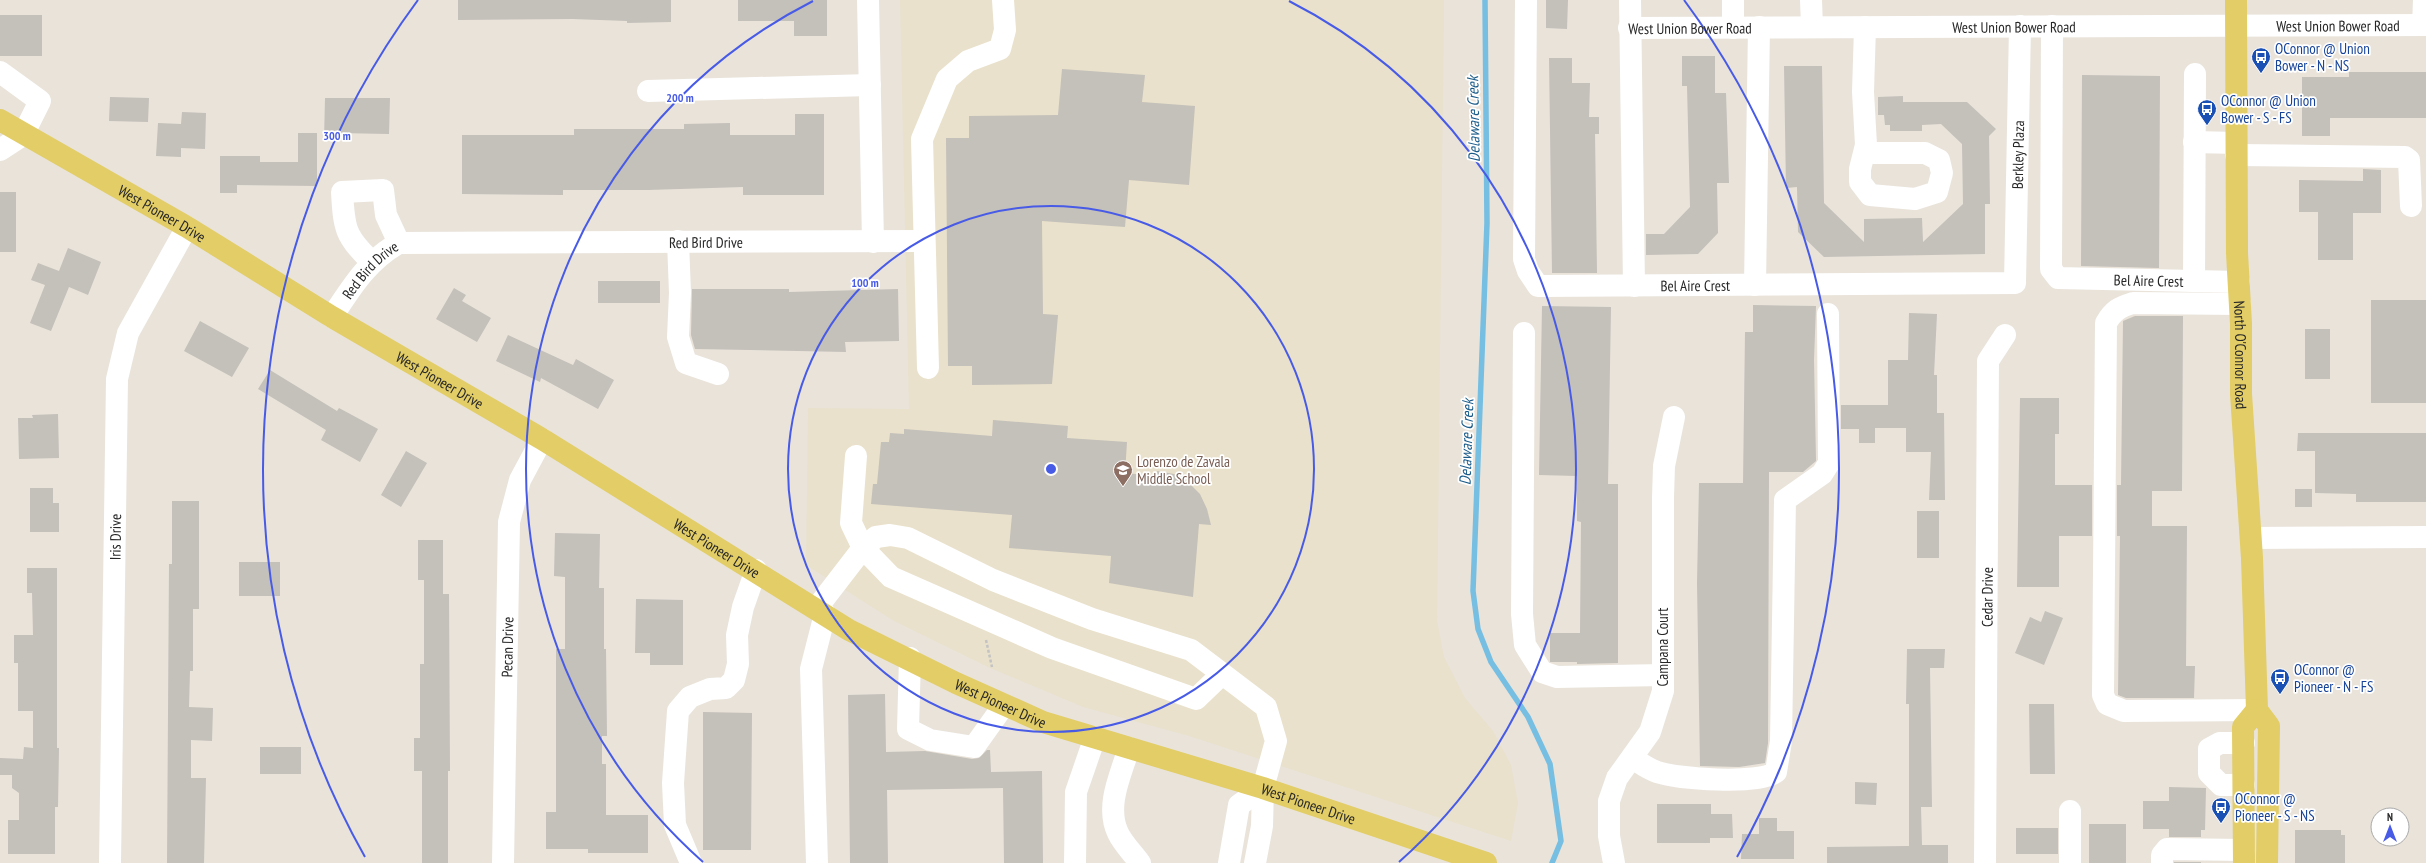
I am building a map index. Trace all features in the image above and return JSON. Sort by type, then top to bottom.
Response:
[{"type":"main road","name":"North O'Connor Road","points":[[2236,0],[2236,149],[2241,394],[2251,538],[2257,710]]},
{"type":"main road","name":"West Pioneer Drive","points":[[0,120],[23,135],[187,228],[332,317],[542,439],[756,570],[849,630],[910,658],[1004,705],[1043,722],[1263,788],[1486,863]]},
{"type":"main road","points":[[2244,856],[2243,727],[2257,710],[2269,726],[2267,863]]},
{"type":"street","points":[[868,0],[873,242]]},
{"type":"street","points":[[928,368],[922,139],[947,79],[968,61],[1000,49],[1005,30],[1003,0]]},
{"type":"street","name":"Bel Aire Crest","points":[[1526,0],[1524,259],[1528,271],[1538,286],[2015,283]]},
{"type":"street","name":"West Union Bower Road","points":[[1630,0],[1630,28],[2424,25]]},
{"type":"street","points":[[1733,0],[1733,28]]},
{"type":"street","points":[[1811,0],[1812,27]]},
{"type":"street","points":[[2424,0],[2424,25]]},
{"type":"street","name":"Berkley Plaza","points":[[2015,283],[2020,26]]},
{"type":"street","name":"Bel Aire Crest","points":[[2052,26],[2051,269],[2058,278],[2239,282]]},
{"type":"street","points":[[1755,285],[1759,27]]},
{"type":"street","points":[[1864,153],[1866,145],[1863,92],[1865,27]]},
{"type":"street","points":[[1630,28],[1634,286]]},
{"type":"street","points":[[0,72],[40,101],[23,135],[0,150]]},
{"type":"street","points":[[2194,281],[2195,74]]},
{"type":"street","points":[[648,91],[870,85]]},
{"type":"street","points":[[2194,142],[2236,149],[2406,157],[2409,160],[2410,167],[2411,206]]},
{"type":"street","points":[[372,262],[356,246],[347,233],[342,192],[383,190],[386,215],[398,243]]},
{"type":"street","name":"Iris Drive","points":[[110,863],[116,379],[128,333],[187,228]]},
{"type":"street","points":[[678,241],[680,293],[678,337],[686,363],[718,374]]},
{"type":"street","name":"Red Bird Drive","points":[[332,317],[372,262],[382,252],[398,243],[924,241]]},
{"type":"street","points":[[2240,304],[2133,303],[2121,306],[2112,313],[2106,323],[2103,695],[2107,704],[2124,712],[2257,710]]},
{"type":"street","points":[[1632,758],[1650,769],[1673,775],[1719,779],[1755,779],[1770,776],[1776,772],[1781,742],[1785,500],[1822,474],[1829,463],[1828,314]]},
{"type":"street","points":[[1524,333],[1522,614],[1525,645],[1542,672],[1557,677],[1663,675]]},
{"type":"street","name":"Cedar Drive","points":[[1985,863],[1988,361],[2005,335]]},
{"type":"street","name":"Campana Court","points":[[1614,863],[1609,836],[1609,801],[1617,778],[1650,732],[1657,714],[1663,691],[1663,489],[1664,466],[1674,417]]},
{"type":"street","name":"Pecan Drive","points":[[503,863],[509,522],[522,476],[542,439]]},
{"type":"street","points":[[856,456],[852,523],[862,548],[891,577],[938,600],[1052,648],[1196,699],[1222,674]]},
{"type":"street","points":[[817,863],[811,669],[820,612],[862,548],[876,537],[890,535],[908,538],[993,580],[1092,619],[1190,650],[1266,707],[1276,742],[1263,788],[1262,826],[1255,863]]},
{"type":"street","points":[[2251,538],[2426,537]]},
{"type":"street","points":[[691,863],[675,825],[673,783],[678,711],[690,698],[710,689],[726,688],[734,680],[738,664],[737,635],[743,607],[756,570]]},
{"type":"street","points":[[910,658],[908,729],[930,740],[974,747],[1004,705]]},
{"type":"street","points":[[1075,863],[1076,792],[1095,737]]},
{"type":"street","points":[[2244,743],[2220,743],[2209,749],[2209,773],[2221,785],[2244,785]]},
{"type":"street","points":[[1129,748],[1113,799],[1113,817],[1117,832],[1140,863]]},
{"type":"street","points":[[1229,863],[1239,805],[1263,788]]},
{"type":"street","points":[[2070,811],[2070,863]]},
{"type":"street","points":[[2162,863],[2162,855],[2167,849],[2203,849],[2244,856]]},
{"type":"shaded area","name":"Lorenzo de Zavala Middle School","points":[[900,0],[1444,0],[1437,621],[1444,657],[1465,698],[1493,731],[1511,765],[1518,803],[1511,841],[1189,736],[1083,707],[988,667],[894,621],[806,565],[808,408],[909,409]]},
{"type":"building","points":[[458,0],[671,0],[671,22],[627,23],[627,21],[573,19],[458,20]]},
{"type":"building","points":[[738,0],[827,0],[827,36],[794,36],[794,21],[738,21]]},
{"type":"building","points":[[1546,0],[1568,0],[1567,29],[1546,28]]},
{"type":"building","points":[[0,15],[42,15],[42,56],[0,56]]},
{"type":"building","points":[[1682,56],[1715,56],[1715,93],[1726,93],[1729,183],[1717,183],[1718,233],[1698,254],[1646,255],[1646,234],[1664,234],[1690,207],[1687,86],[1682,86]]},
{"type":"building","points":[[1549,58],[1572,58],[1572,83],[1590,83],[1589,117],[1599,117],[1599,134],[1595,134],[1597,273],[1552,273]]},
{"type":"building","points":[[1784,66],[1822,66],[1824,203],[1864,242],[1864,219],[1922,218],[1923,242],[1963,204],[1962,144],[1941,124],[1922,125],[1922,131],[1890,131],[1890,125],[1885,125],[1884,115],[1878,115],[1878,97],[1903,96],[1903,102],[1967,102],[1996,129],[1989,136],[1990,204],[1985,204],[1985,254],[1824,257],[1798,232],[1797,187],[1786,188]]},
{"type":"building","points":[[1062,69],[1145,75],[1142,102],[1195,106],[1189,185],[1129,180],[1125,227],[1042,221],[1043,314],[1058,315],[1052,384],[972,385],[972,366],[948,366],[946,138],[969,138],[969,116],[1058,115]]},
{"type":"building","points":[[2349,72],[2426,72],[2426,118],[2330,118],[2330,136],[2302,136],[2302,77],[2349,77]]},
{"type":"building","points":[[2082,75],[2160,76],[2159,268],[2081,266]]},
{"type":"building","points":[[110,97],[149,98],[148,122],[109,121]]},
{"type":"building","points":[[325,98],[390,98],[389,134],[338,133],[338,140],[324,140]]},
{"type":"building","points":[[182,112],[206,113],[205,149],[181,148],[181,157],[156,156],[158,123],[181,124]]},
{"type":"building","points":[[795,114],[824,114],[824,195],[743,195],[743,187],[648,190],[563,190],[563,195],[462,194],[462,135],[574,135],[574,129],[684,129],[684,124],[730,123],[730,135],[795,135]]},
{"type":"building","points":[[298,133],[317,133],[317,186],[237,185],[237,193],[220,193],[220,156],[260,156],[260,162],[298,162]]},
{"type":"building","points":[[2363,169],[2381,170],[2381,213],[2353,213],[2353,260],[2318,260],[2318,212],[2299,212],[2299,180],[2363,181]]},
{"type":"building","points":[[0,192],[16,192],[16,252],[0,252]]},
{"type":"building","points":[[68,248],[101,262],[88,295],[69,287],[51,331],[30,323],[45,285],[31,280],[38,263],[59,271]]},
{"type":"building","points":[[598,281],[660,281],[660,303],[598,303]]},
{"type":"building","points":[[454,288],[466,295],[462,301],[491,318],[477,342],[436,319]]},
{"type":"building","points":[[692,289],[789,289],[789,292],[898,289],[899,341],[845,342],[846,352],[695,349],[691,335]]},
{"type":"building","points":[[2371,300],[2426,300],[2426,403],[2371,403]]},
{"type":"building","points":[[1753,305],[1816,306],[1814,360],[1816,461],[1803,472],[1769,472],[1768,743],[1765,763],[1739,767],[1700,766],[1697,583],[1699,483],[1743,483],[1745,332],[1753,332]]},
{"type":"building","points":[[1542,306],[1611,307],[1608,484],[1618,484],[1618,663],[1577,664],[1577,662],[1550,662],[1550,633],[1580,633],[1581,522],[1577,521],[1577,476],[1539,475]]},
{"type":"building","points":[[1909,313],[1937,314],[1934,375],[1937,375],[1937,413],[1944,413],[1945,500],[1929,500],[1931,452],[1906,452],[1906,428],[1875,428],[1875,443],[1859,443],[1859,429],[1841,429],[1841,405],[1888,405],[1888,360],[1908,360]]},
{"type":"building","points":[[2135,316],[2183,316],[2182,491],[2152,491],[2152,526],[2187,526],[2186,666],[2195,666],[2194,698],[2126,698],[2118,695],[2120,536],[2117,536],[2117,485],[2121,485],[2123,321]]},
{"type":"building","points":[[200,321],[249,348],[232,377],[184,351]]},
{"type":"building","points":[[2305,329],[2330,329],[2330,379],[2305,379]]},
{"type":"building","points":[[508,335],[573,365],[576,359],[614,380],[598,409],[541,378],[540,382],[496,361]]},
{"type":"building","points":[[270,370],[337,411],[339,408],[378,429],[360,462],[321,440],[326,430],[258,389]]},
{"type":"building","points":[[2020,398],[2059,398],[2059,434],[2055,434],[2055,485],[2092,485],[2092,536],[2059,536],[2059,587],[2017,587]]},
{"type":"building","points":[[58,414],[59,458],[19,459],[18,418],[33,418],[32,415]]},
{"type":"building","points":[[993,420],[1068,426],[1067,438],[1127,442],[1125,473],[1158,476],[1157,471],[1174,474],[1188,482],[1200,494],[1207,509],[1211,525],[1199,524],[1193,597],[1109,583],[1111,556],[1009,548],[1012,515],[871,504],[873,484],[877,484],[881,442],[889,442],[890,433],[904,434],[904,429],[992,436]]},
{"type":"building","points":[[2298,433],[2426,433],[2426,502],[2356,502],[2356,494],[2315,493],[2315,451],[2297,451]]},
{"type":"building","points":[[406,451],[427,463],[401,507],[381,495]]},
{"type":"building","points":[[30,488],[53,488],[53,503],[59,503],[59,532],[30,532]]},
{"type":"building","points":[[2295,489],[2312,489],[2312,507],[2295,507]]},
{"type":"building","points":[[172,501],[199,501],[199,609],[193,609],[193,671],[190,671],[189,707],[213,708],[212,741],[191,740],[191,778],[206,778],[204,863],[167,863],[169,564],[172,564]]},
{"type":"building","points":[[1917,511],[1939,511],[1939,558],[1917,558]]},
{"type":"building","points":[[555,533],[600,534],[599,588],[604,588],[604,649],[606,649],[607,736],[602,736],[602,764],[606,764],[606,815],[648,815],[648,853],[588,853],[588,849],[546,849],[546,812],[556,812],[556,649],[565,649],[565,577],[554,576]]},
{"type":"building","points":[[418,540],[443,540],[443,594],[449,594],[450,771],[448,771],[448,863],[422,863],[422,771],[414,771],[414,738],[420,738],[420,664],[424,664],[424,580],[418,580]]},
{"type":"building","points":[[239,562],[280,562],[280,596],[239,596]]},
{"type":"building","points":[[27,568],[57,568],[57,748],[59,748],[58,807],[55,807],[55,854],[8,854],[8,820],[19,820],[19,793],[12,788],[12,775],[0,775],[0,758],[23,759],[24,747],[33,748],[33,711],[18,711],[18,663],[14,663],[14,635],[33,635],[32,593],[27,593]]},
{"type":"building","points":[[636,599],[683,600],[683,665],[650,665],[650,653],[635,653]]},
{"type":"building","points":[[2045,611],[2063,618],[2044,665],[2015,653],[2030,617],[2041,622]]},
{"type":"building","points":[[1907,649],[1945,649],[1944,668],[1930,668],[1932,807],[1921,807],[1922,845],[1948,845],[1948,863],[1827,863],[1827,847],[1909,846],[1909,704],[1906,704]]},
{"type":"building","points":[[885,694],[886,752],[925,751],[972,759],[979,758],[987,750],[990,750],[991,772],[1042,771],[1043,863],[1004,863],[1003,788],[887,790],[888,863],[850,863],[848,695]]},
{"type":"building","points":[[2029,704],[2054,704],[2055,774],[2030,774]]},
{"type":"building","points":[[703,712],[752,713],[751,850],[703,850]]},
{"type":"building","points":[[260,747],[301,747],[301,774],[260,774]]},
{"type":"building","points":[[1855,782],[1877,783],[1876,805],[1855,804]]},
{"type":"building","points":[[2169,787],[2206,788],[2205,830],[2201,830],[2201,837],[2169,837],[2169,829],[2143,829],[2143,801],[2169,801]]},
{"type":"building","points":[[1657,804],[1711,804],[1711,814],[1732,814],[1733,838],[1710,838],[1710,843],[1657,843]]},
{"type":"building","points":[[1759,818],[1777,818],[1777,831],[1794,831],[1794,859],[1741,859],[1742,834],[1759,834]]},
{"type":"building","points":[[2089,824],[2126,824],[2126,863],[2089,863]]},
{"type":"building","points":[[2016,828],[2058,828],[2058,854],[2016,854]]},
{"type":"building","points":[[2295,830],[2341,830],[2341,835],[2345,835],[2345,863],[2295,863]]},
{"type":"building","points":[[2201,862],[2201,863],[2174,863]]},
{"type":"waterway","name":"Delaware Creek","points":[[1485,0],[1487,223],[1473,591],[1478,629],[1491,662],[1528,717],[1550,764],[1561,841],[1552,863]]},
{"type":"place","name":"OConnor @ Union Bower - N - NS","points":[[2261,74]]},
{"type":"place","name":"OConnor @ Union Bower - S - FS","points":[[2207,126]]},
{"type":"place","name":"Lorenzo de Zavala Middle School","points":[[1123,487]]},
{"type":"place","name":"OConnor @ Pioneer - N - FS","points":[[2280,695]]},
{"type":"place","name":"OConnor @ Pioneer - S - NS","points":[[2221,824]]}]
